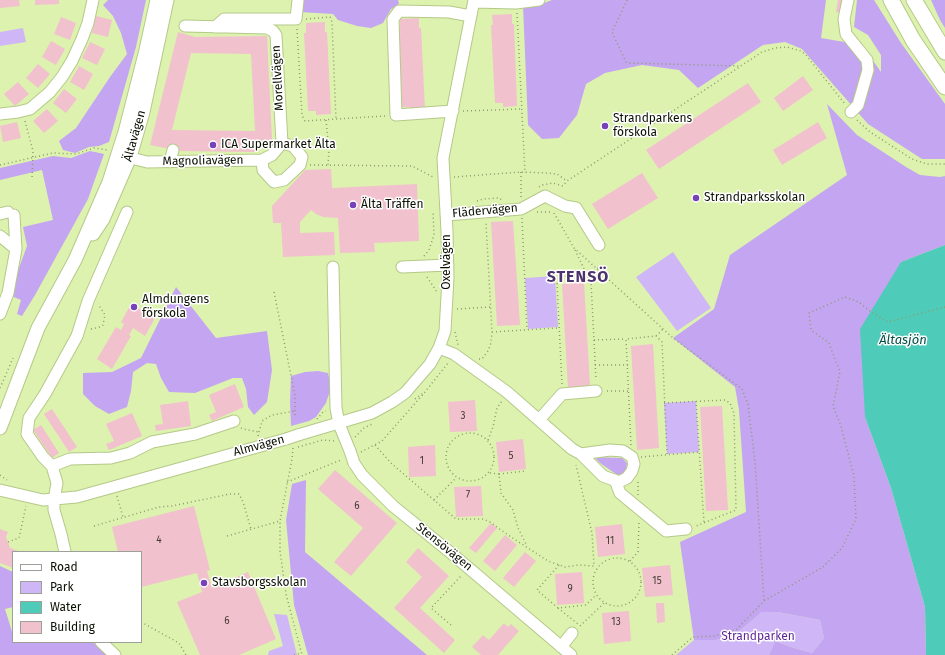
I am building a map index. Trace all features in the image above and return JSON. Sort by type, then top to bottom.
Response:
[{"type":"highway","points":[[891,0],[913,40],[945,87]]},
{"type":"highway","points":[[914,0],[945,52]]},
{"type":"main road","name":"Ältavägen","points":[[120,154],[157,0]]},
{"type":"main road","name":"Ältavägen","points":[[0,428],[38,328],[75,260],[120,154],[143,112],[167,0]]},
{"type":"street","points":[[0,114],[23,111],[35,105],[50,92],[72,61],[86,28],[93,0]]},
{"type":"street","points":[[215,27],[224,19],[296,19],[298,0]]},
{"type":"street","points":[[474,1],[516,3],[539,0]]},
{"type":"street","points":[[848,0],[844,19],[846,34],[867,60],[868,70],[858,105],[851,112]]},
{"type":"street","name":"Oxelvägen","points":[[439,348],[445,331],[448,265],[443,158],[474,1]]},
{"type":"street","points":[[453,111],[396,115],[392,19],[399,11],[450,12],[471,16]]},
{"type":"street","name":"Morellvägen","points":[[185,26],[267,28],[273,31],[276,35],[282,143]]},
{"type":"street","points":[[282,143],[293,146],[302,157],[300,166],[284,180],[274,182],[263,170],[262,160],[272,154],[282,143]]},
{"type":"street","points":[[170,162],[173,150]]},
{"type":"street","name":"Magnoliavägen","points":[[120,154],[147,162],[262,160]]},
{"type":"street","points":[[541,192],[566,206],[576,208],[599,245]]},
{"type":"street","name":"Flädervägen","points":[[446,215],[521,211],[541,192]]},
{"type":"street","points":[[65,551],[54,510],[57,483],[52,466],[43,457],[27,434],[29,418],[45,394],[77,336],[92,292],[127,212]]},
{"type":"street","points":[[0,314],[8,293],[14,246],[9,216]]},
{"type":"street","points":[[0,236],[14,246]]},
{"type":"street","points":[[402,267],[448,265]]},
{"type":"street","name":"Stensövägen","points":[[333,267],[336,408],[339,424],[355,456],[362,476],[394,506],[469,567],[571,655]]},
{"type":"street","points":[[439,348],[456,350],[576,451],[603,476],[619,482],[627,478],[632,471],[635,457],[623,451],[576,451]]},
{"type":"street","name":"Almvägen","points":[[0,490],[43,500],[77,497],[115,488],[339,424],[372,413],[405,393],[430,364],[439,348]]},
{"type":"street","points":[[539,420],[562,394],[596,391]]},
{"type":"street","points":[[52,466],[70,459],[111,458],[130,453],[152,442],[194,434],[234,422]]},
{"type":"street","points":[[615,480],[620,494],[666,531],[686,529]]},
{"type":"street","points":[[489,584],[496,576]]},
{"type":"street","points":[[561,647],[572,633]]},
{"type":"street","points":[[102,643],[114,655]]},
{"type":"path","points":[[627,0],[612,32],[626,62],[741,66]]},
{"type":"path","points":[[516,3],[520,38],[525,173]]},
{"type":"path","points":[[336,120],[332,22],[330,17],[296,19],[302,115],[305,121],[336,120],[396,115]]},
{"type":"path","points":[[629,391],[596,391],[591,282],[574,248],[541,192],[542,185],[553,183],[563,186],[567,181],[762,52],[770,49],[787,47],[801,51],[806,55],[864,128],[912,159],[927,164],[945,164]]},
{"type":"path","points":[[453,111],[522,109]]},
{"type":"path","points":[[23,111],[33,151],[32,179]]},
{"type":"path","points":[[326,120],[329,150],[328,165]]},
{"type":"path","points":[[0,165],[53,153],[76,154],[94,148],[120,154]]},
{"type":"path","points":[[300,166],[412,166],[435,178]]},
{"type":"path","points":[[453,177],[521,172],[557,174],[567,181]]},
{"type":"path","points":[[521,172],[521,211],[526,330]]},
{"type":"path","points":[[521,197],[526,194]]},
{"type":"path","points":[[471,203],[483,199],[499,198],[504,201]]},
{"type":"path","points":[[521,211],[553,211]]},
{"type":"path","points":[[485,212],[492,332],[491,343],[488,351]]},
{"type":"path","points":[[574,248],[598,268],[673,338],[742,389],[748,404],[755,462],[764,602]]},
{"type":"path","points":[[562,394],[557,284],[564,276],[587,275],[598,268]]},
{"type":"path","points":[[79,330],[95,329],[103,325],[105,315],[92,292]]},
{"type":"path","points":[[274,292],[294,395],[295,417]]},
{"type":"path","points":[[672,655],[694,637],[714,636],[736,630],[764,602],[823,567],[842,548],[856,519],[854,476],[841,426],[833,406],[840,372],[829,343],[811,330],[809,313],[845,297],[858,302],[870,312],[888,322],[945,307]]},
{"type":"path","points":[[457,304],[457,309],[491,308]]},
{"type":"path","points":[[492,332],[559,328]]},
{"type":"path","points":[[594,340],[656,336],[663,329]]},
{"type":"path","points":[[656,336],[662,342],[667,454]]},
{"type":"path","points":[[626,339],[632,449],[635,457],[699,452]]},
{"type":"path","points":[[355,456],[382,441],[425,392],[446,366],[456,350]]},
{"type":"path","points":[[0,388],[15,355]]},
{"type":"path","points":[[595,365],[628,365]]},
{"type":"path","points":[[488,440],[493,427],[497,408],[507,392]]},
{"type":"path","points":[[664,403],[725,400],[730,403],[734,413],[736,510],[704,524],[686,529]]},
{"type":"path","points":[[696,401],[704,524]]},
{"type":"path","points":[[314,421],[323,412],[336,408]]},
{"type":"path","points":[[258,446],[259,432],[262,421],[272,415],[295,411]]},
{"type":"path","points":[[234,422],[243,429],[259,432]]},
{"type":"path","points":[[466,433],[478,434],[488,440],[494,456],[494,462],[489,472],[479,480],[468,482],[456,478],[448,469],[445,458],[447,446],[455,437],[466,433]]},
{"type":"path","points":[[375,445],[392,464],[456,519],[483,519],[490,522],[548,561],[565,567],[579,565],[594,566],[597,569]]},
{"type":"path","points":[[293,448],[280,521],[280,551],[286,594],[302,654],[294,655]]},
{"type":"path","points":[[576,451],[592,533],[594,566]]},
{"type":"path","points":[[287,482],[341,460]]},
{"type":"path","points":[[489,472],[499,474],[525,471]]},
{"type":"path","points":[[499,474],[501,493],[513,510],[518,528],[527,546]]},
{"type":"path","points":[[0,475],[6,480],[12,482]]},
{"type":"path","points":[[434,500],[456,478]]},
{"type":"path","points":[[115,488],[123,517]]},
{"type":"path","points":[[94,526],[159,507],[172,506],[230,494],[240,494],[251,529]]},
{"type":"path","points":[[8,542],[18,538],[26,505]]},
{"type":"path","points":[[227,536],[280,521]]},
{"type":"path","points":[[620,558],[630,561],[638,569],[642,579],[640,590],[634,599],[625,605],[614,606],[604,603],[596,595],[593,585],[594,574],[597,569],[609,559],[620,558]]},
{"type":"path","points":[[559,565],[537,590],[558,608],[580,626],[604,603]]},
{"type":"path","points":[[451,625],[431,608],[469,567]]},
{"type":"path","points":[[558,608],[586,606],[596,595]]},
{"type":"path","points":[[142,623],[179,643],[186,655]]},
{"type":"green space","points":[[23,28],[26,42],[0,46],[0,32]]},
{"type":"green space","points":[[673,252],[711,308],[677,331],[636,277]]},
{"type":"green space","points":[[555,276],[558,327],[528,329],[525,278]]},
{"type":"green space","points":[[696,401],[699,452],[667,454],[664,403]]},
{"type":"green space","name":"Strandparken","points":[[762,612],[777,612],[820,620],[824,638],[812,653],[775,641],[769,655],[676,655],[694,640],[716,640],[736,634]]},
{"type":"green space","points":[[274,614],[287,615],[297,655],[268,655],[269,651],[283,646]]},
{"type":"shaded area","points":[[108,0],[146,0],[136,47],[109,142],[99,146],[89,147],[75,153],[63,150],[59,141],[76,128],[127,54],[121,33],[113,16],[103,5]]},
{"type":"shaded area","points":[[301,0],[398,0],[399,4],[391,9],[383,23],[371,28],[357,26],[338,20],[333,14],[300,12]]},
{"type":"shaded area","points":[[552,0],[826,0],[821,38],[862,45],[881,72],[881,55],[868,35],[854,27],[857,0],[874,0],[901,43],[945,104],[945,159],[922,159],[868,124],[802,49],[785,42],[763,45],[698,88],[679,70],[642,65],[605,73],[586,84],[577,115],[559,138],[542,139],[528,125],[523,5],[539,5]]},
{"type":"shaded area","points":[[931,0],[945,0],[945,28],[940,20]]},
{"type":"shaded area","points":[[827,104],[857,135],[906,167],[920,175],[945,176],[945,245],[901,262],[865,417],[891,488],[925,607],[926,655],[769,655],[775,641],[812,653],[824,638],[820,620],[777,612],[762,612],[736,634],[716,640],[694,640],[680,542],[746,512],[739,410],[735,387],[673,338],[714,309],[730,255],[847,175]]},
{"type":"shaded area","points":[[90,151],[104,154],[88,199],[35,295],[22,316],[17,314],[21,300],[9,295],[27,246],[23,227],[53,220],[42,170],[0,180],[0,168],[53,156],[71,158]]},
{"type":"shaded area","points":[[176,287],[216,338],[267,331],[272,370],[267,402],[254,415],[248,407],[246,389],[242,378],[233,378],[195,393],[169,392],[161,378],[156,364],[147,363],[133,372],[131,391],[127,407],[109,414],[95,406],[83,394],[83,373],[112,372],[141,358]]},
{"type":"shaded area","points":[[318,371],[328,373],[330,391],[326,403],[316,417],[309,421],[291,426],[291,376],[305,372]]},
{"type":"shaded area","points":[[594,457],[622,458],[627,463],[626,470],[620,475],[616,474]]},
{"type":"shaded area","points":[[306,480],[305,552],[427,655],[308,655],[294,605],[286,520],[292,484]]},
{"type":"shaded area","points":[[0,566],[12,572],[12,607],[5,609],[12,632],[12,643],[94,643],[106,655],[0,655]]},
{"type":"water","name":"Ältasjön","points":[[945,245],[945,655],[926,655],[925,607],[891,488],[865,417],[860,329],[901,262]]},
{"type":"building","points":[[0,0],[19,0],[20,6],[0,8]]},
{"type":"building","points":[[35,0],[59,0],[59,4],[35,5]]},
{"type":"building","points":[[838,0],[843,0],[840,13],[836,12]]},
{"type":"building","points":[[512,14],[512,24],[514,24],[517,106],[503,107],[503,103],[495,103],[491,25],[493,25],[492,15]]},
{"type":"building","points":[[96,16],[112,20],[108,37],[92,33]]},
{"type":"building","points":[[61,17],[76,23],[70,40],[54,34]]},
{"type":"building","points":[[419,18],[419,28],[421,28],[425,110],[410,111],[410,107],[402,107],[398,29],[400,28],[400,19]]},
{"type":"building","points":[[325,22],[325,32],[327,32],[331,114],[316,115],[316,111],[308,111],[304,33],[306,33],[306,23]]},
{"type":"building","points":[[178,32],[195,37],[267,36],[272,140],[255,141],[255,152],[180,151],[150,145]],"holes":[[[191,53],[251,54],[255,131],[172,130]]]},
{"type":"building","points":[[51,41],[65,49],[56,65],[42,57]]},
{"type":"building","points":[[90,42],[105,49],[97,65],[82,58]]},
{"type":"building","points":[[38,64],[50,74],[38,88],[26,78]]},
{"type":"building","points":[[79,66],[93,74],[84,90],[70,82]]},
{"type":"building","points":[[803,76],[813,90],[783,111],[774,98]]},
{"type":"building","points":[[18,82],[29,94],[15,106],[4,94]]},
{"type":"building","points":[[748,83],[761,102],[659,169],[646,150]]},
{"type":"building","points":[[64,89],[77,99],[66,113],[53,103]]},
{"type":"building","points":[[47,109],[58,121],[44,133],[33,121]]},
{"type":"building","points":[[17,122],[21,138],[3,142],[0,126]]},
{"type":"building","points":[[818,122],[827,138],[782,165],[773,150]]},
{"type":"building","points":[[331,169],[332,188],[417,184],[419,241],[374,243],[375,252],[340,253],[338,218],[323,217],[311,210],[300,222],[300,233],[334,232],[335,255],[283,257],[281,223],[273,223],[272,206],[305,170]]},
{"type":"building","points":[[642,173],[658,198],[608,229],[592,204]]},
{"type":"building","points":[[513,221],[520,325],[497,326],[491,222]]},
{"type":"building","points":[[584,282],[590,386],[568,388],[562,284]]},
{"type":"building","points":[[131,304],[155,318],[145,336],[133,328],[129,335],[131,336],[112,369],[97,359],[116,327],[121,330],[124,324],[121,322]]},
{"type":"building","points":[[653,344],[659,448],[637,450],[631,346]]},
{"type":"building","points":[[235,384],[244,407],[212,421],[209,415],[216,412],[209,395]]},
{"type":"building","points":[[475,400],[477,431],[450,432],[448,402]]},
{"type":"building","points":[[188,401],[191,426],[156,431],[155,425],[163,424],[160,405]]},
{"type":"building","points":[[722,406],[728,510],[706,511],[700,407]]},
{"type":"building","points":[[52,409],[77,447],[69,452],[44,414]]},
{"type":"building","points":[[132,413],[142,436],[109,450],[106,444],[114,441],[106,424]]},
{"type":"building","points":[[41,425],[59,453],[52,458],[33,430]]},
{"type":"building","points":[[523,439],[526,469],[499,472],[496,442]]},
{"type":"building","points":[[435,445],[436,476],[409,477],[408,447]]},
{"type":"building","points":[[335,470],[397,523],[351,576],[334,562],[363,528],[318,489]]},
{"type":"building","points":[[481,486],[483,516],[456,517],[454,487]]},
{"type":"building","points":[[194,506],[210,570],[207,571],[212,588],[248,572],[276,639],[239,655],[200,655],[177,602],[202,592],[197,573],[142,587],[142,551],[118,551],[112,527]]},
{"type":"building","points":[[491,523],[497,528],[476,553],[469,548]]},
{"type":"building","points":[[622,524],[625,554],[598,557],[595,527]]},
{"type":"building","points":[[0,529],[8,532],[6,537],[10,548],[18,551],[12,551],[12,568],[0,563]]},
{"type":"building","points":[[505,535],[517,545],[495,571],[483,561]]},
{"type":"building","points":[[418,548],[449,576],[420,608],[455,640],[444,653],[394,608],[422,577],[406,562]]},
{"type":"building","points":[[525,552],[536,561],[514,587],[503,578]]},
{"type":"building","points":[[670,565],[673,595],[645,597],[642,568]]},
{"type":"building","points":[[582,572],[584,603],[557,605],[555,574]]},
{"type":"building","points":[[656,603],[664,603],[665,622],[657,623]]},
{"type":"building","points":[[629,611],[631,641],[604,644],[602,613]]},
{"type":"building","points":[[504,623],[508,627],[511,624],[519,631],[498,655],[481,655],[472,647],[483,635],[489,640]]},
{"type":"place","name":"Strandparkens förskola","points":[[605,126]]},
{"type":"place","name":"ICA Supermarket Älta","points":[[213,145]]},
{"type":"place","name":"Strandparksskolan","points":[[696,198]]},
{"type":"place","name":"Älta Träffen","points":[[353,205]]},
{"type":"place","name":"Almdungens förskola","points":[[134,307]]},
{"type":"place","name":"Stavsborgsskolan","points":[[204,583]]},
{"type":"district","name":"STENSÖ","points":[[578,278]]}]
